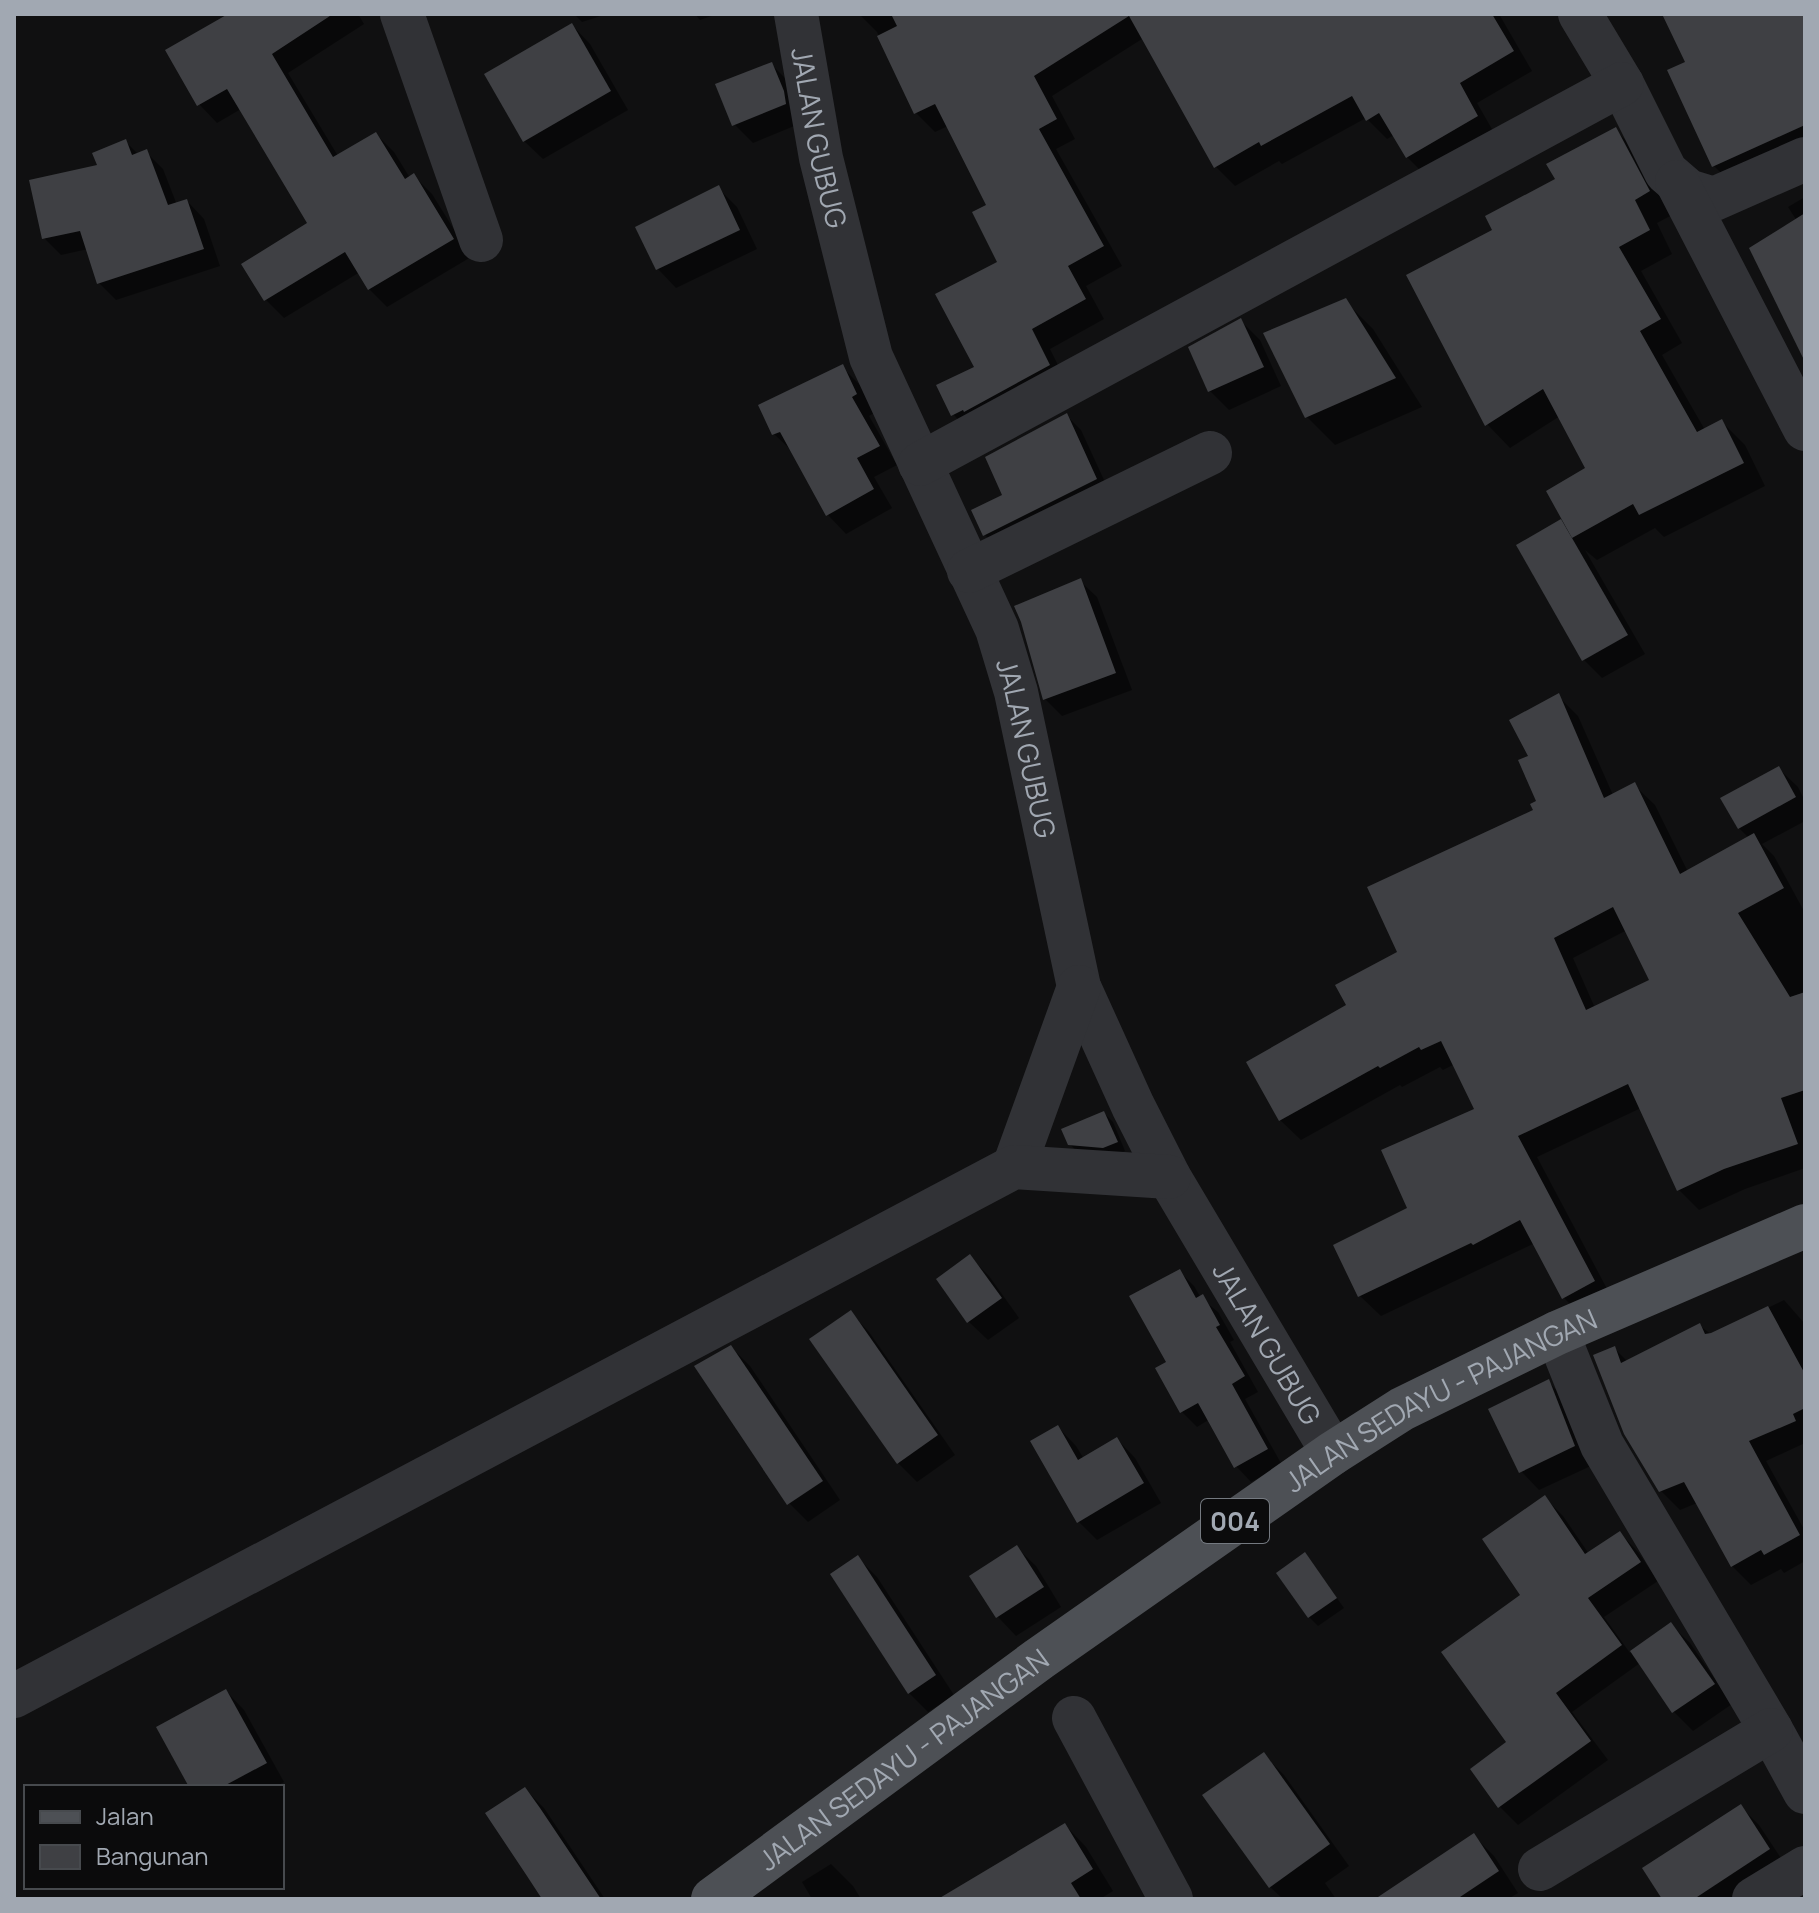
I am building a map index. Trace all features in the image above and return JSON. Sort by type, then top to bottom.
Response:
[{"type":"main road","name":"JALAN SEDAYU - PAJANGAN","points":[[713,1899],[1039,1659],[1333,1453],[1402,1409],[1557,1333],[1805,1226]]},
{"type":"street","points":[[402,14],[481,240]]},
{"type":"street","name":"JALAN GUBUG","points":[[796,14],[821,158],[871,357],[997,629],[1016,692],[1079,987],[1169,1177],[1333,1453]]},
{"type":"street","points":[[1580,14],[1622,84],[1666,172],[1688,191],[1714,199],[1805,159]]},
{"type":"street","points":[[920,464],[1622,84]]},
{"type":"street","points":[[1677,182],[1805,429]]},
{"type":"street","points":[[969,571],[1210,453]]},
{"type":"street","points":[[1014,1167],[1079,987]]},
{"type":"street","points":[[14,1696],[1014,1167],[1169,1177]]},
{"type":"street","points":[[1557,1333],[1602,1445],[1805,1792]]},
{"type":"street","points":[[1074,1718],[1171,1899]]},
{"type":"street","points":[[1540,1869],[1771,1730]]},
{"type":"street","points":[[1754,1899],[1805,1868]]},
{"type":"building","points":[[228,14],[333,14],[272,54],[333,157],[376,132],[405,179],[414,173],[454,239],[368,290],[345,252],[264,301],[241,264],[307,223],[227,89],[197,106],[165,50]]},
{"type":"building","points":[[891,14],[1492,14],[1514,51],[1460,83],[1478,116],[1406,158],[1379,113],[1366,121],[1352,96],[1214,168],[1129,16],[1034,76],[1057,119],[1039,129],[1104,246],[1068,266],[1086,299],[1032,329],[1050,365],[951,416],[936,385],[974,367],[935,294],[997,262],[972,212],[986,205],[935,104],[914,114],[877,36],[897,26]]},
{"type":"building","points":[[1662,14],[1805,14],[1805,125],[1712,167],[1667,70],[1685,62]]},
{"type":"building","points":[[572,23],[611,91],[523,142],[484,74]]},
{"type":"building","points":[[772,62],[786,104],[732,126],[715,84]]},
{"type":"building","points":[[1616,127],[1650,191],[1635,200],[1650,230],[1619,247],[1661,319],[1640,331],[1697,432],[1722,419],[1744,463],[1639,515],[1633,504],[1572,538],[1546,491],[1585,468],[1543,389],[1485,426],[1406,275],[1492,230],[1485,216],[1555,179],[1546,164]]},
{"type":"building","points":[[126,139],[132,155],[147,149],[168,205],[187,199],[204,249],[97,284],[80,231],[42,239],[29,180],[97,165],[92,153]]},
{"type":"building","points":[[719,185],[740,230],[656,270],[635,227]]},
{"type":"building","points":[[1805,213],[1805,362],[1749,248]]},
{"type":"building","points":[[1346,298],[1396,378],[1305,418],[1263,333]]},
{"type":"building","points":[[1241,318],[1264,367],[1208,392],[1188,347]]},
{"type":"building","points":[[843,364],[857,394],[852,397],[880,446],[857,458],[874,489],[826,516],[780,432],[772,435],[758,405]]},
{"type":"building","points":[[1067,413],[1097,479],[983,536],[971,510],[1002,495],[985,457]]},
{"type":"building","points":[[1561,519],[1628,635],[1582,661],[1516,545]]},
{"type":"building","points":[[1081,578],[1116,673],[1043,700],[1014,606]]},
{"type":"building","points":[[1559,693],[1604,798],[1635,782],[1680,874],[1754,833],[1784,888],[1738,913],[1790,997],[1805,992],[1805,1090],[1781,1098],[1798,1144],[1724,1169],[1677,1191],[1628,1084],[1518,1136],[1595,1281],[1562,1299],[1520,1220],[1473,1245],[1471,1243],[1358,1297],[1333,1245],[1407,1208],[1381,1150],[1474,1109],[1441,1041],[1421,1050],[1419,1047],[1380,1068],[1378,1066],[1279,1121],[1246,1062],[1346,1005],[1335,985],[1397,952],[1367,887],[1533,810],[1530,804],[1536,801],[1518,760],[1528,756],[1509,720]],"holes":[[[1613,907],[1649,980],[1586,1010],[1554,938]]]},
{"type":"building","points":[[1779,766],[1796,797],[1738,829],[1720,798]]},
{"type":"building","points":[[1104,1111],[1118,1142],[1103,1148],[1068,1145],[1061,1129]]},
{"type":"building","points":[[970,1254],[1002,1298],[967,1323],[936,1279]]},
{"type":"building","points":[[1180,1269],[1196,1298],[1203,1294],[1220,1325],[1216,1327],[1245,1376],[1232,1384],[1268,1449],[1234,1468],[1198,1403],[1180,1413],[1155,1368],[1166,1362],[1129,1296]]},
{"type":"building","points":[[1768,1306],[1805,1374],[1805,1408],[1793,1414],[1796,1421],[1749,1441],[1800,1535],[1764,1555],[1761,1550],[1731,1567],[1684,1482],[1659,1492],[1624,1434],[1593,1355],[1615,1346],[1621,1363],[1700,1323],[1705,1334],[1711,1333]]},
{"type":"building","points":[[851,1310],[938,1435],[897,1464],[809,1339]]},
{"type":"building","points":[[731,1345],[823,1481],[787,1505],[694,1366]]},
{"type":"building","points":[[1549,1379],[1575,1446],[1519,1473],[1488,1409]]},
{"type":"building","points":[[1058,1425],[1078,1460],[1117,1437],[1144,1483],[1077,1523],[1030,1441]]},
{"type":"building","points":[[1545,1495],[1585,1554],[1620,1531],[1641,1562],[1588,1598],[1622,1645],[1556,1693],[1591,1741],[1498,1808],[1470,1769],[1506,1742],[1441,1652],[1520,1595],[1482,1539]]},
{"type":"building","points":[[1017,1545],[1044,1587],[996,1618],[969,1576]]},
{"type":"building","points":[[1305,1552],[1337,1598],[1308,1618],[1276,1573]]},
{"type":"building","points":[[858,1555],[936,1675],[908,1694],[830,1574]]},
{"type":"building","points":[[1671,1622],[1715,1684],[1672,1713],[1630,1651]]},
{"type":"building","points":[[226,1689],[267,1763],[226,1785],[188,1785],[156,1727]]},
{"type":"building","points":[[1264,1752],[1330,1844],[1269,1888],[1202,1795]]},
{"type":"building","points":[[525,1787],[601,1899],[542,1899],[485,1813]]},
{"type":"building","points":[[1741,1804],[1770,1849],[1694,1899],[1662,1899],[1642,1868]]},
{"type":"building","points":[[1065,1823],[1093,1869],[1071,1883],[1081,1899],[938,1899]]},
{"type":"building","points":[[1474,1833],[1499,1871],[1457,1899],[1375,1899]]}]
